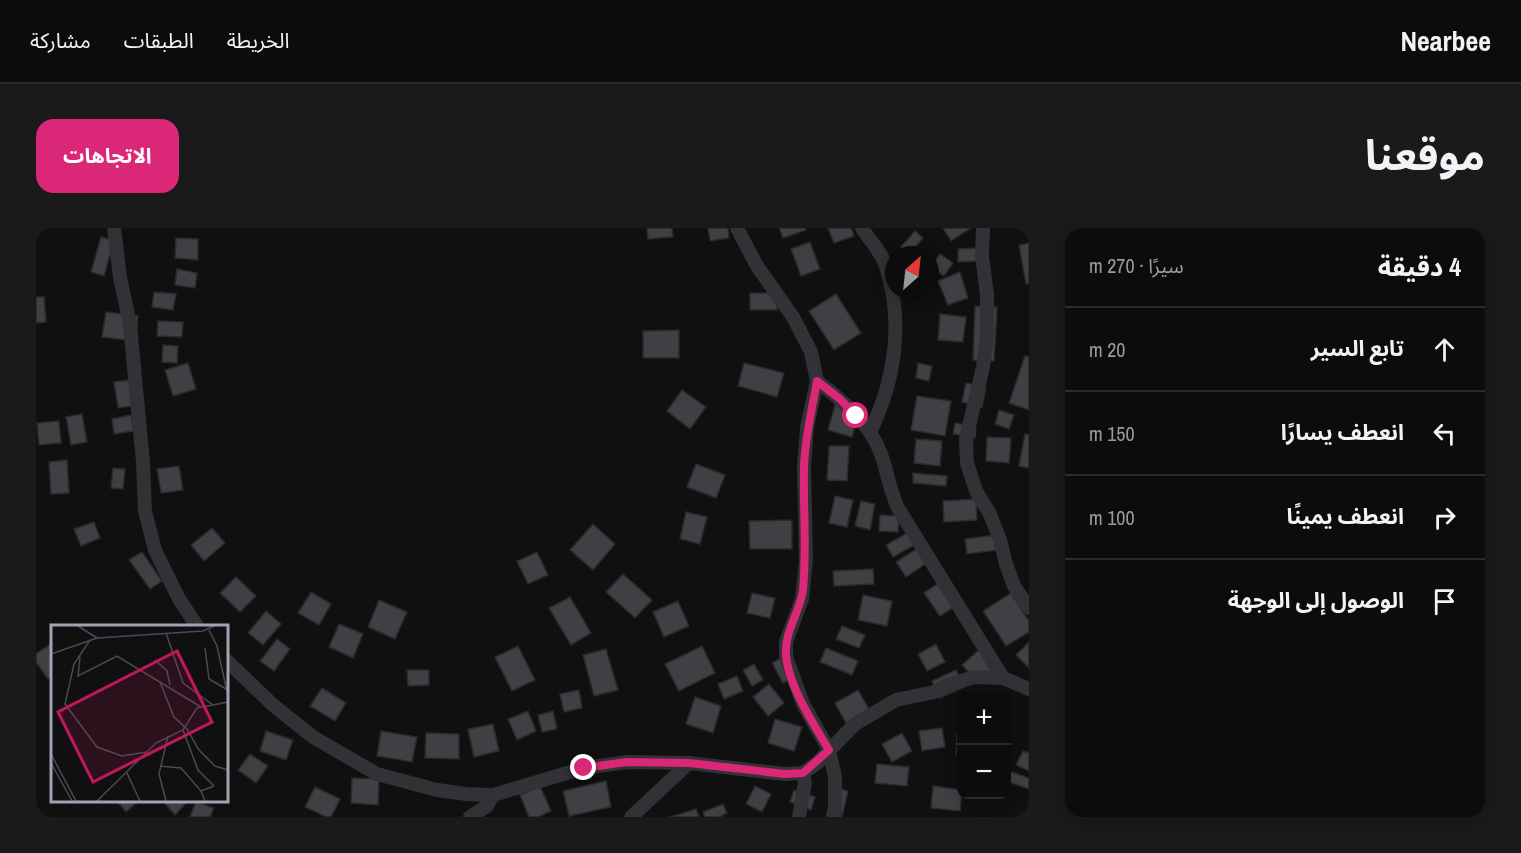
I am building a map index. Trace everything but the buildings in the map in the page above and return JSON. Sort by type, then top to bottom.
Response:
[{"type":"street","points":[[114,228],[120,277],[130,325],[143,462],[145,511],[155,550],[179,599],[196,625]]},
{"type":"street","points":[[737,228],[757,266],[793,316],[811,352],[817,381],[807,427],[804,517],[806,559],[802,599],[786,642],[786,657],[803,704],[829,750],[835,777],[835,817]]},
{"type":"street","points":[[862,228],[881,255],[886,267],[896,327],[894,357],[888,388],[870,432]]},
{"type":"street","points":[[983,228],[982,255],[987,295],[987,337],[983,367],[966,439],[967,463],[976,491],[990,514],[1000,540],[1014,586],[1029,608]]},
{"type":"street","points":[[817,381],[840,399],[870,432],[881,454],[889,489],[898,508],[1003,678]]},
{"type":"street","points":[[228,662],[273,705],[313,737],[377,774],[437,790],[493,795],[584,768],[627,762],[689,763],[785,774],[803,773],[855,724],[896,700],[934,692],[950,684],[975,677],[1003,678],[1029,689]]},
{"type":"street","points":[[631,817],[689,763]]},
{"type":"street","points":[[799,817],[805,783],[803,773]]},
{"type":"street","points":[[470,817],[487,806],[493,795]]},
{"type":"route","points":[[584,768],[627,762],[689,763],[785,774],[803,773],[829,750],[803,704],[786,657],[786,642],[802,599],[806,559],[804,467],[807,427],[817,381],[840,399],[856,416]]}]
